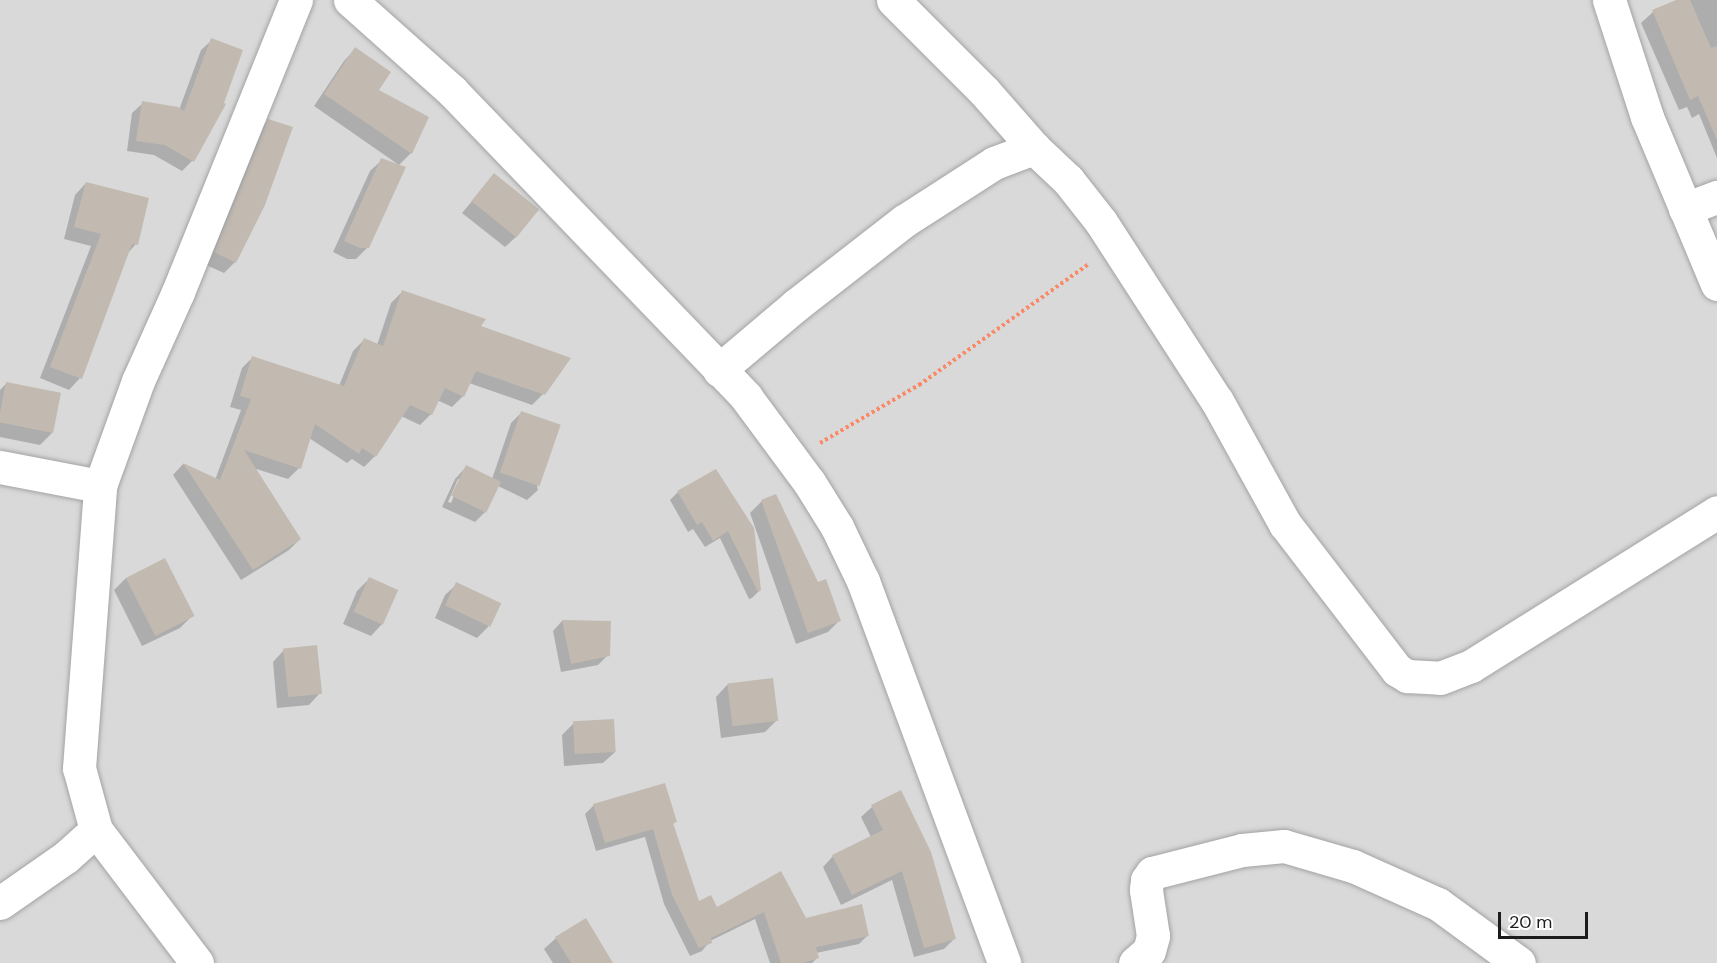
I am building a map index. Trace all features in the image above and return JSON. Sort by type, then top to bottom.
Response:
[{"type":"street","points":[[197,963],[96,830],[80,768],[100,486],[138,381],[182,281],[296,0]]},
{"type":"street","points":[[350,0],[452,91],[746,397],[793,458],[837,527],[863,581],[1004,963]]},
{"type":"street","points":[[893,0],[984,91],[1034,148],[1068,180],[1116,245],[1217,401],[1285,524],[1397,670],[1407,676],[1440,678],[1472,666],[1717,512]]},
{"type":"street","points":[[1609,0],[1647,117],[1717,284]]},
{"type":"street","points":[[719,370],[796,305],[904,221],[994,163],[1034,148]]},
{"type":"street","points":[[1685,209],[1717,196]]},
{"type":"street","points":[[0,467],[100,486]]},
{"type":"street","points":[[0,903],[59,863],[96,830]]},
{"type":"street","points":[[1135,963],[1149,951],[1153,936],[1146,890],[1147,880],[1152,873],[1242,850],[1284,846],[1353,866],[1438,904],[1519,963]]},
{"type":"path","points":[[793,458],[919,385],[1116,245]]},
{"type":"shaded area","points":[[0,0],[1717,0],[1717,963],[0,963]]},
{"type":"building","points":[[1676,0],[1690,0],[1711,48],[1717,46],[1717,140],[1698,96],[1690,100],[1652,10]]},
{"type":"building","points":[[211,38],[243,50],[224,103],[226,104],[194,162],[165,145],[136,141],[142,101],[178,107],[184,111]]},
{"type":"building","points":[[355,47],[391,72],[379,90],[429,117],[412,154],[324,94]]},
{"type":"building","points":[[268,119],[293,127],[265,205],[236,263],[214,252]]},
{"type":"building","points":[[381,158],[406,167],[369,248],[360,248],[344,241]]},
{"type":"building","points":[[494,173],[539,210],[516,237],[471,201]]},
{"type":"building","points":[[86,182],[149,198],[138,245],[132,244],[82,379],[50,367],[101,234],[74,227]]},
{"type":"building","points":[[402,290],[486,319],[481,326],[571,358],[545,395],[476,371],[464,397],[445,388],[432,415],[410,405],[376,457],[362,448],[359,454],[315,424],[301,469],[244,450],[301,539],[253,570],[183,463],[220,480],[251,399],[240,396],[252,356],[344,386],[364,338],[383,346]]},
{"type":"building","points":[[6,382],[61,393],[53,433],[0,423]]},
{"type":"building","points":[[521,411],[561,425],[540,486],[500,472]]},
{"type":"building","points":[[466,465],[501,482],[486,513],[451,496]]},
{"type":"building","points":[[716,469],[754,528],[761,590],[758,592],[728,531],[713,541],[702,522],[697,525],[677,491]]},
{"type":"building","points":[[776,494],[818,582],[826,579],[841,621],[808,633],[761,500]]},
{"type":"building","points":[[165,558],[195,616],[155,636],[126,578]]},
{"type":"building","points":[[369,577],[398,590],[383,625],[354,612]]},
{"type":"building","points":[[456,582],[501,603],[490,627],[445,606]]},
{"type":"building","points":[[562,620],[611,621],[610,656],[571,664]]},
{"type":"building","points":[[317,645],[322,694],[288,697],[283,649]]},
{"type":"building","points":[[773,678],[778,721],[733,726],[727,684]]},
{"type":"building","points":[[614,719],[616,752],[575,754],[573,721]]},
{"type":"building","points":[[665,783],[677,822],[673,823],[699,901],[711,895],[717,907],[781,871],[806,918],[862,904],[869,936],[816,947],[819,958],[803,963],[781,963],[764,912],[711,938],[712,943],[699,948],[672,895],[653,829],[605,843],[593,804]]},
{"type":"building","points":[[901,790],[931,852],[956,939],[924,948],[902,871],[852,895],[832,855],[883,830],[871,805]]},
{"type":"building","points":[[586,918],[613,963],[571,963],[555,937]]}]
